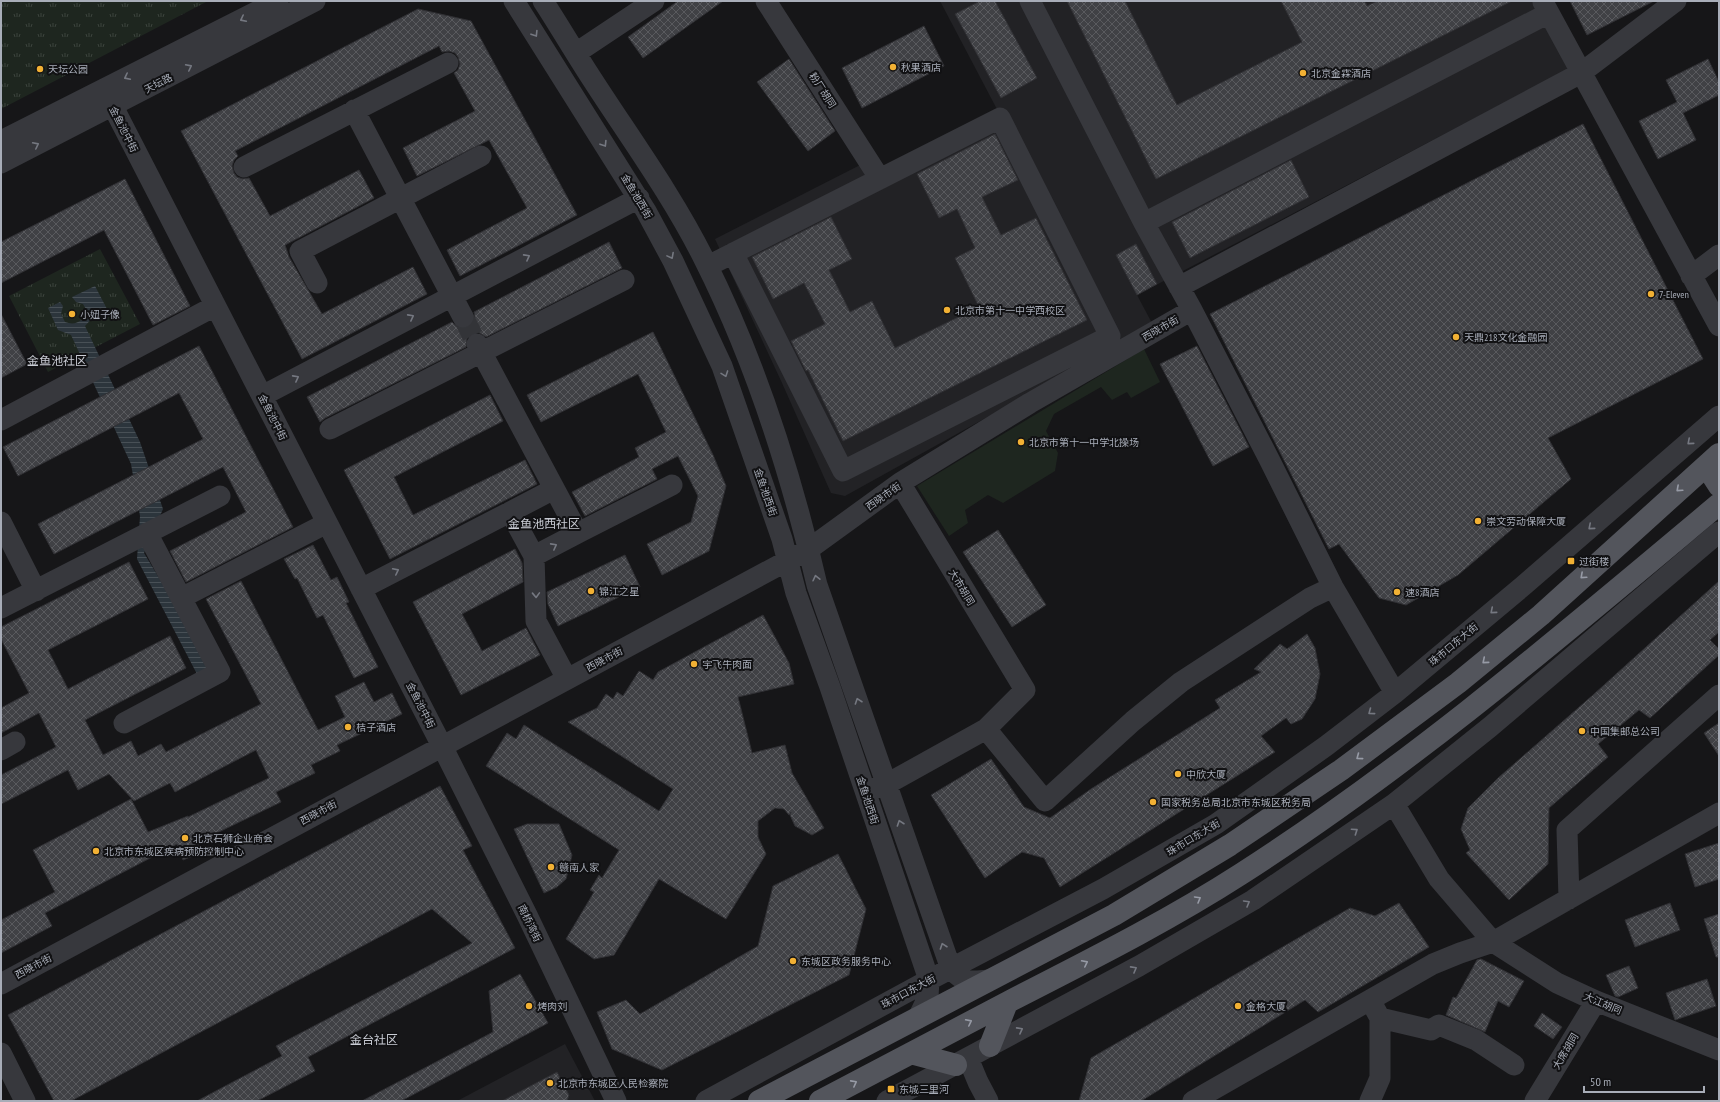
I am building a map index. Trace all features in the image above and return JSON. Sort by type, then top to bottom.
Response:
[{"type":"main road","points":[[759,1101],[1121,911],[1230,845],[1341,770],[1458,683],[1529,625],[1712,460],[1719,486]]},
{"type":"main road","points":[[820,1101],[1006,1003],[1126,942],[1241,874],[1356,796],[1474,706],[1556,640],[1719,504]]},
{"type":"main road","points":[[990,1046],[1006,1003]]},
{"type":"main road","points":[[912,1052],[962,1061]]},
{"type":"street","name":"天坛路","points":[[1,163],[108,98],[278,1]]},
{"type":"street","name":"天坛路","points":[[1,141],[108,98],[315,1]]},
{"type":"street","name":"金鱼池西街","points":[[514,1],[639,198],[673,261],[722,366],[744,425],[788,560],[796,593],[929,980],[928,997],[918,1018]]},
{"type":"street","points":[[544,1],[576,53],[654,172],[708,266],[756,377],[786,466],[818,585],[951,969],[958,978],[972,982],[989,980]]},
{"type":"street","points":[[576,53],[654,1]]},
{"type":"street","name":"粉厂胡同","points":[[766,1],[880,179]]},
{"type":"street","points":[[1030,1],[1144,223],[1192,310],[1269,459],[1333,588],[1395,693]]},
{"type":"street","points":[[1179,287],[1581,73],[1676,1]]},
{"type":"street","points":[[1144,223],[1546,7],[1719,326]]},
{"type":"street","points":[[244,167],[448,63]]},
{"type":"street","name":"金鱼池中街","points":[[108,98],[442,746]]},
{"type":"street","points":[[354,110],[463,317]]},
{"type":"street","points":[[708,266],[733,253],[1000,118],[1110,336],[843,471],[733,253]]},
{"type":"street","points":[[317,284],[300,251],[481,156]]},
{"type":"street","points":[[262,396],[639,198]]},
{"type":"street","points":[[1691,276],[1719,255]]},
{"type":"street","points":[[330,429],[480,348],[624,280]]},
{"type":"street","points":[[1,420],[216,306]]},
{"type":"street","name":"西晓市街","points":[[1,984],[809,549],[900,483],[1030,403],[1192,310]]},
{"type":"street","points":[[480,348],[578,533]]},
{"type":"street","name":"珠市口东大街","points":[[706,1101],[929,980],[1103,889],[1216,824],[1326,746],[1395,693],[1523,586],[1719,416]]},
{"type":"street","name":"大市胡同","points":[[900,483],[1024,690],[986,728]]},
{"type":"street","points":[[534,556],[672,485]]},
{"type":"street","points":[[361,589],[554,489]]},
{"type":"street","points":[[1,608],[220,496]]},
{"type":"street","points":[[510,512],[534,556],[536,621],[567,678]]},
{"type":"street","points":[[1,522],[36,591]]},
{"type":"street","points":[[181,598],[327,523]]},
{"type":"street","points":[[886,1101],[1139,966],[1252,900],[1394,804],[1490,726],[1719,532]]},
{"type":"street","points":[[124,723],[220,672],[147,534]]},
{"type":"street","points":[[865,792],[887,784],[986,728],[1045,801],[1133,721],[1181,682],[1310,598],[1333,588]]},
{"type":"street","points":[[1569,899],[1567,830],[1719,695]]},
{"type":"street","name":"南桥湾街","points":[[442,746],[527,916],[616,1101]]},
{"type":"street","name":"大江胡同","points":[[1394,804],[1439,879],[1493,942],[1557,983],[1596,1001],[1719,1050]]},
{"type":"street","points":[[1193,1101],[1375,1009],[1433,964],[1493,942],[1719,813]]},
{"type":"street","name":"大席胡同","points":[[1535,1101],[1596,1001]]},
{"type":"street","points":[[1375,1009],[1431,1030],[1439,1025],[1476,1040],[1514,1065]]},
{"type":"street","points":[[1370,1101],[1380,1078],[1375,1009]]},
{"type":"street","points":[[1,1053],[25,1101]]},
{"type":"street","points":[[962,1061],[978,1082],[988,1101]]},
{"type":"shaded area","points":[[940,1],[1552,1],[1584,61],[1137,295],[1153,325],[845,496],[831,493],[715,239],[866,162],[875,177],[1000,115]]},
{"type":"shaded area","points":[[95,286],[108,311],[96,314],[85,326],[140,442],[163,509],[144,553],[214,669],[198,676],[137,559],[140,516],[131,464],[71,335],[58,330],[48,308],[60,302],[63,306],[61,314],[65,322],[79,322],[87,311],[83,304],[76,302],[72,297]]},
{"type":"shaded area","points":[[565,1044],[595,1101],[457,1101]]},
{"type":"green space","name":"天坛公园","points":[[1,1],[208,1],[1,109]]},
{"type":"green space","points":[[100,249],[140,324],[48,372],[9,296]]},
{"type":"green space","name":"北京市第十一中学北操场","points":[[1144,349],[1160,382],[1131,398],[1127,392],[1112,400],[1101,387],[1054,414],[1046,431],[1058,453],[1055,471],[1003,503],[988,495],[965,510],[968,523],[949,536],[917,486]]},
{"type":"building","points":[[678,1],[723,1],[643,58],[628,37]]},
{"type":"building","points":[[980,1],[995,1],[1037,78],[1001,98],[955,14]]},
{"type":"building","name":"北京金霖酒店","points":[[1067,1],[1125,1],[1177,105],[1302,42],[1281,1],[1365,1],[1367,6],[1377,1],[1512,1],[1156,179]]},
{"type":"building","points":[[1570,1],[1654,1],[1587,35]]},
{"type":"building","points":[[418,9],[471,21],[577,215],[460,276],[447,250],[527,208],[489,140],[417,176],[403,148],[475,111],[454,73],[458,70],[460,64],[458,57],[455,53],[449,51],[442,52],[439,46],[235,151],[238,156],[234,160],[232,166],[234,173],[237,177],[243,179],[249,178],[270,216],[359,170],[374,198],[285,245],[289,257],[322,314],[413,267],[427,294],[302,359],[181,131]]},
{"type":"building","name":"秋果酒店","points":[[924,26],[944,66],[862,108],[842,68]]},
{"type":"building","points":[[789,59],[835,131],[808,151],[757,82]]},
{"type":"building","points":[[1708,59],[1719,82],[1719,95],[1683,113],[1696,140],[1658,159],[1639,121],[1677,102],[1666,80]]},
{"type":"building","name":"天鼎218文化金融园","points":[[1583,124],[1703,359],[1548,438],[1571,479],[1458,575],[1406,605],[1379,598],[1339,544],[1329,549],[1210,314]]},
{"type":"building","points":[[995,134],[1018,180],[982,197],[1001,235],[1036,218],[1087,320],[843,441],[808,370],[806,371],[791,341],[825,324],[804,283],[773,299],[752,257],[831,217],[852,259],[829,270],[850,312],[872,301],[895,348],[979,307],[955,258],[975,248],[957,209],[939,218],[917,174]]},
{"type":"building","points":[[1291,160],[1309,197],[1190,258],[1172,222]]},
{"type":"building","points":[[125,179],[190,306],[153,325],[104,230],[1,283],[1,242]]},
{"type":"building","points":[[609,242],[622,268],[486,337],[478,332],[472,333],[467,338],[466,347],[325,418],[320,422],[307,397],[452,322],[457,327],[462,329],[468,328],[473,323],[475,317],[474,312]]},
{"type":"building","points":[[1136,244],[1157,284],[1137,295],[1116,255]]},
{"type":"building","points":[[1,314],[27,364],[1,378]]},
{"type":"building","points":[[653,332],[713,455],[726,486],[709,551],[662,575],[647,544],[691,522],[698,496],[678,456],[652,469],[657,479],[585,516],[572,492],[639,457],[635,448],[666,432],[638,374],[541,422],[527,395]]},
{"type":"building","points":[[199,346],[293,527],[186,582],[170,551],[246,512],[223,467],[54,554],[38,524],[203,439],[179,393],[18,476],[3,447]]},
{"type":"building","points":[[1197,346],[1249,447],[1213,466],[1160,364]]},
{"type":"building","points":[[490,395],[503,421],[394,477],[413,515],[525,460],[537,484],[390,559],[344,470]]},
{"type":"building","points":[[998,530],[1046,605],[1012,627],[963,552]]},
{"type":"building","points":[[313,545],[331,580],[337,577],[349,602],[346,603],[378,667],[354,678],[323,615],[317,618],[297,578],[295,579],[284,559]]},
{"type":"building","points":[[515,549],[522,563],[523,582],[462,614],[482,651],[526,628],[540,655],[461,695],[413,602]]},
{"type":"building","name":"锦江之星","points":[[625,555],[640,587],[558,626],[548,604],[547,592]]},
{"type":"building","points":[[129,562],[148,599],[48,650],[68,689],[170,636],[186,668],[85,720],[103,755],[131,741],[138,756],[161,744],[166,752],[261,704],[206,599],[241,581],[318,730],[345,717],[335,696],[364,682],[374,702],[392,693],[402,714],[337,745],[340,751],[311,765],[315,773],[276,792],[281,802],[198,842],[202,852],[183,860],[177,844],[45,913],[52,926],[1,953],[1,920],[55,892],[33,850],[131,799],[148,832],[188,817],[269,778],[256,750],[175,792],[170,783],[134,801],[109,774],[78,790],[68,770],[1,804],[1,775],[56,747],[39,713],[1,733],[1,708],[29,693],[1,639],[1,627]]},
{"type":"building","name":"中国集邮总公司","points":[[1719,581],[1719,632],[1710,640],[1719,649],[1719,655],[1650,718],[1639,710],[1598,744],[1608,757],[1549,808],[1548,864],[1509,900],[1466,853],[1470,850],[1461,829],[1468,808],[1498,778],[1593,695]]},
{"type":"building","points":[[763,615],[789,663],[794,684],[738,697],[752,753],[785,745],[792,773],[824,828],[812,835],[795,826],[790,815],[791,812],[789,815],[784,809],[775,808],[758,821],[758,837],[766,854],[726,919],[659,879],[614,955],[594,959],[566,939],[594,892],[590,890],[599,875],[602,878],[619,850],[486,766],[507,733],[516,739],[524,725],[659,811],[673,789],[568,722],[597,708],[606,694],[613,699],[617,692],[623,696],[639,671],[653,680],[658,672]]},
{"type":"building","name":"中欣大厦","points":[[1307,634],[1315,648],[1320,674],[1315,699],[1302,719],[1291,724],[1286,718],[1261,736],[1275,752],[1060,887],[1044,858],[1022,852],[985,878],[931,795],[991,759],[1024,807],[1050,818],[1091,789],[1220,708],[1215,700],[1261,672],[1254,669],[1280,644],[1287,649]]},
{"type":"building","points":[[1719,723],[1719,756],[1704,733]]},
{"type":"building","points":[[440,786],[472,846],[463,850],[515,948],[308,1057],[315,1071],[257,1101],[197,1101],[282,1056],[276,1046],[472,943],[432,909],[71,1101],[54,1101],[8,1015]]},
{"type":"building","name":"赣南人家","points":[[527,824],[559,824],[572,855],[566,879],[557,887],[544,893],[514,829]]},
{"type":"building","points":[[1719,843],[1719,879],[1695,887],[1685,854]]},
{"type":"building","name":"东城区政务服务中心","points":[[838,854],[866,909],[849,975],[662,1070],[612,1049],[597,1012],[626,1000],[640,1014],[758,946],[773,886]]},
{"type":"building","name":"金格大厦","points":[[1399,903],[1429,947],[1318,1012],[1305,1000],[1141,1101],[1079,1101],[1091,1058],[1350,908],[1375,916]]},
{"type":"building","points":[[1670,903],[1680,930],[1635,947],[1625,920]]},
{"type":"building","points":[[1719,914],[1719,957],[1716,957],[1704,919]]},
{"type":"building","points":[[1481,959],[1524,981],[1509,1007],[1498,1001],[1485,1032],[1446,1015],[1453,997],[1456,998],[1477,960]]},
{"type":"building","points":[[1629,966],[1638,988],[1618,997],[1615,996],[1606,975]]},
{"type":"building","points":[[520,974],[548,1023],[401,1101],[362,1101],[493,1032],[489,991]]},
{"type":"building","points":[[1707,979],[1716,1006],[1675,1020],[1666,993]]},
{"type":"building","points":[[1542,1013],[1562,1027],[1553,1039],[1534,1026]]},
{"type":"building","name":"北京市东城区人民检察院","points":[[557,1072],[569,1095],[567,1101],[502,1101]]},
{"type":"tunnel","points":[[463,317],[477,344]]},
{"type":"place","name":"秋果酒店","points":[[893,67]]},
{"type":"place","name":"天坛公园","points":[[40,69]]},
{"type":"place","name":"北京金霖酒店","points":[[1303,73]]},
{"type":"place","name":"7-Eleven","points":[[1651,294]]},
{"type":"place","name":"北京市第十一中学西校区","points":[[947,310]]},
{"type":"place","name":"小妞子像","points":[[72,314]]},
{"type":"place","name":"天鼎218文化金融园","points":[[1456,337]]},
{"type":"place","name":"北京市第十一中学北操场","points":[[1021,442]]},
{"type":"place","name":"崇文劳动保障大厦","points":[[1478,521]]},
{"type":"place","name":"过街楼","points":[[1571,561]]},
{"type":"place","name":"锦江之星","points":[[591,591]]},
{"type":"place","name":"速8酒店","points":[[1397,592]]},
{"type":"place","name":"宇飞牛肉面","points":[[694,664]]},
{"type":"place","name":"桔子酒店","points":[[348,727]]},
{"type":"place","name":"中国集邮总公司","points":[[1582,731]]},
{"type":"place","name":"中欣大厦","points":[[1178,774]]},
{"type":"place","name":"国家税务总局北京市东城区税务局","points":[[1153,802]]},
{"type":"place","name":"北京石狮企业商会","points":[[185,838]]},
{"type":"place","name":"北京市东城区疾病预防控制中心","points":[[96,851]]},
{"type":"place","name":"赣南人家","points":[[551,867]]},
{"type":"place","name":"东城区政务服务中心","points":[[793,961]]},
{"type":"place","name":"烤肉刘","points":[[529,1006]]},
{"type":"place","name":"金格大厦","points":[[1238,1006]]},
{"type":"place","name":"北京市东城区人民检察院","points":[[550,1083]]},
{"type":"place","name":"东城三里河","points":[[891,1089]]},
{"type":"district","name":"金鱼池社区","points":[[57,361]]},
{"type":"district","name":"金鱼池西社区","points":[[544,524]]},
{"type":"district","name":"金台社区","points":[[374,1040]]}]
